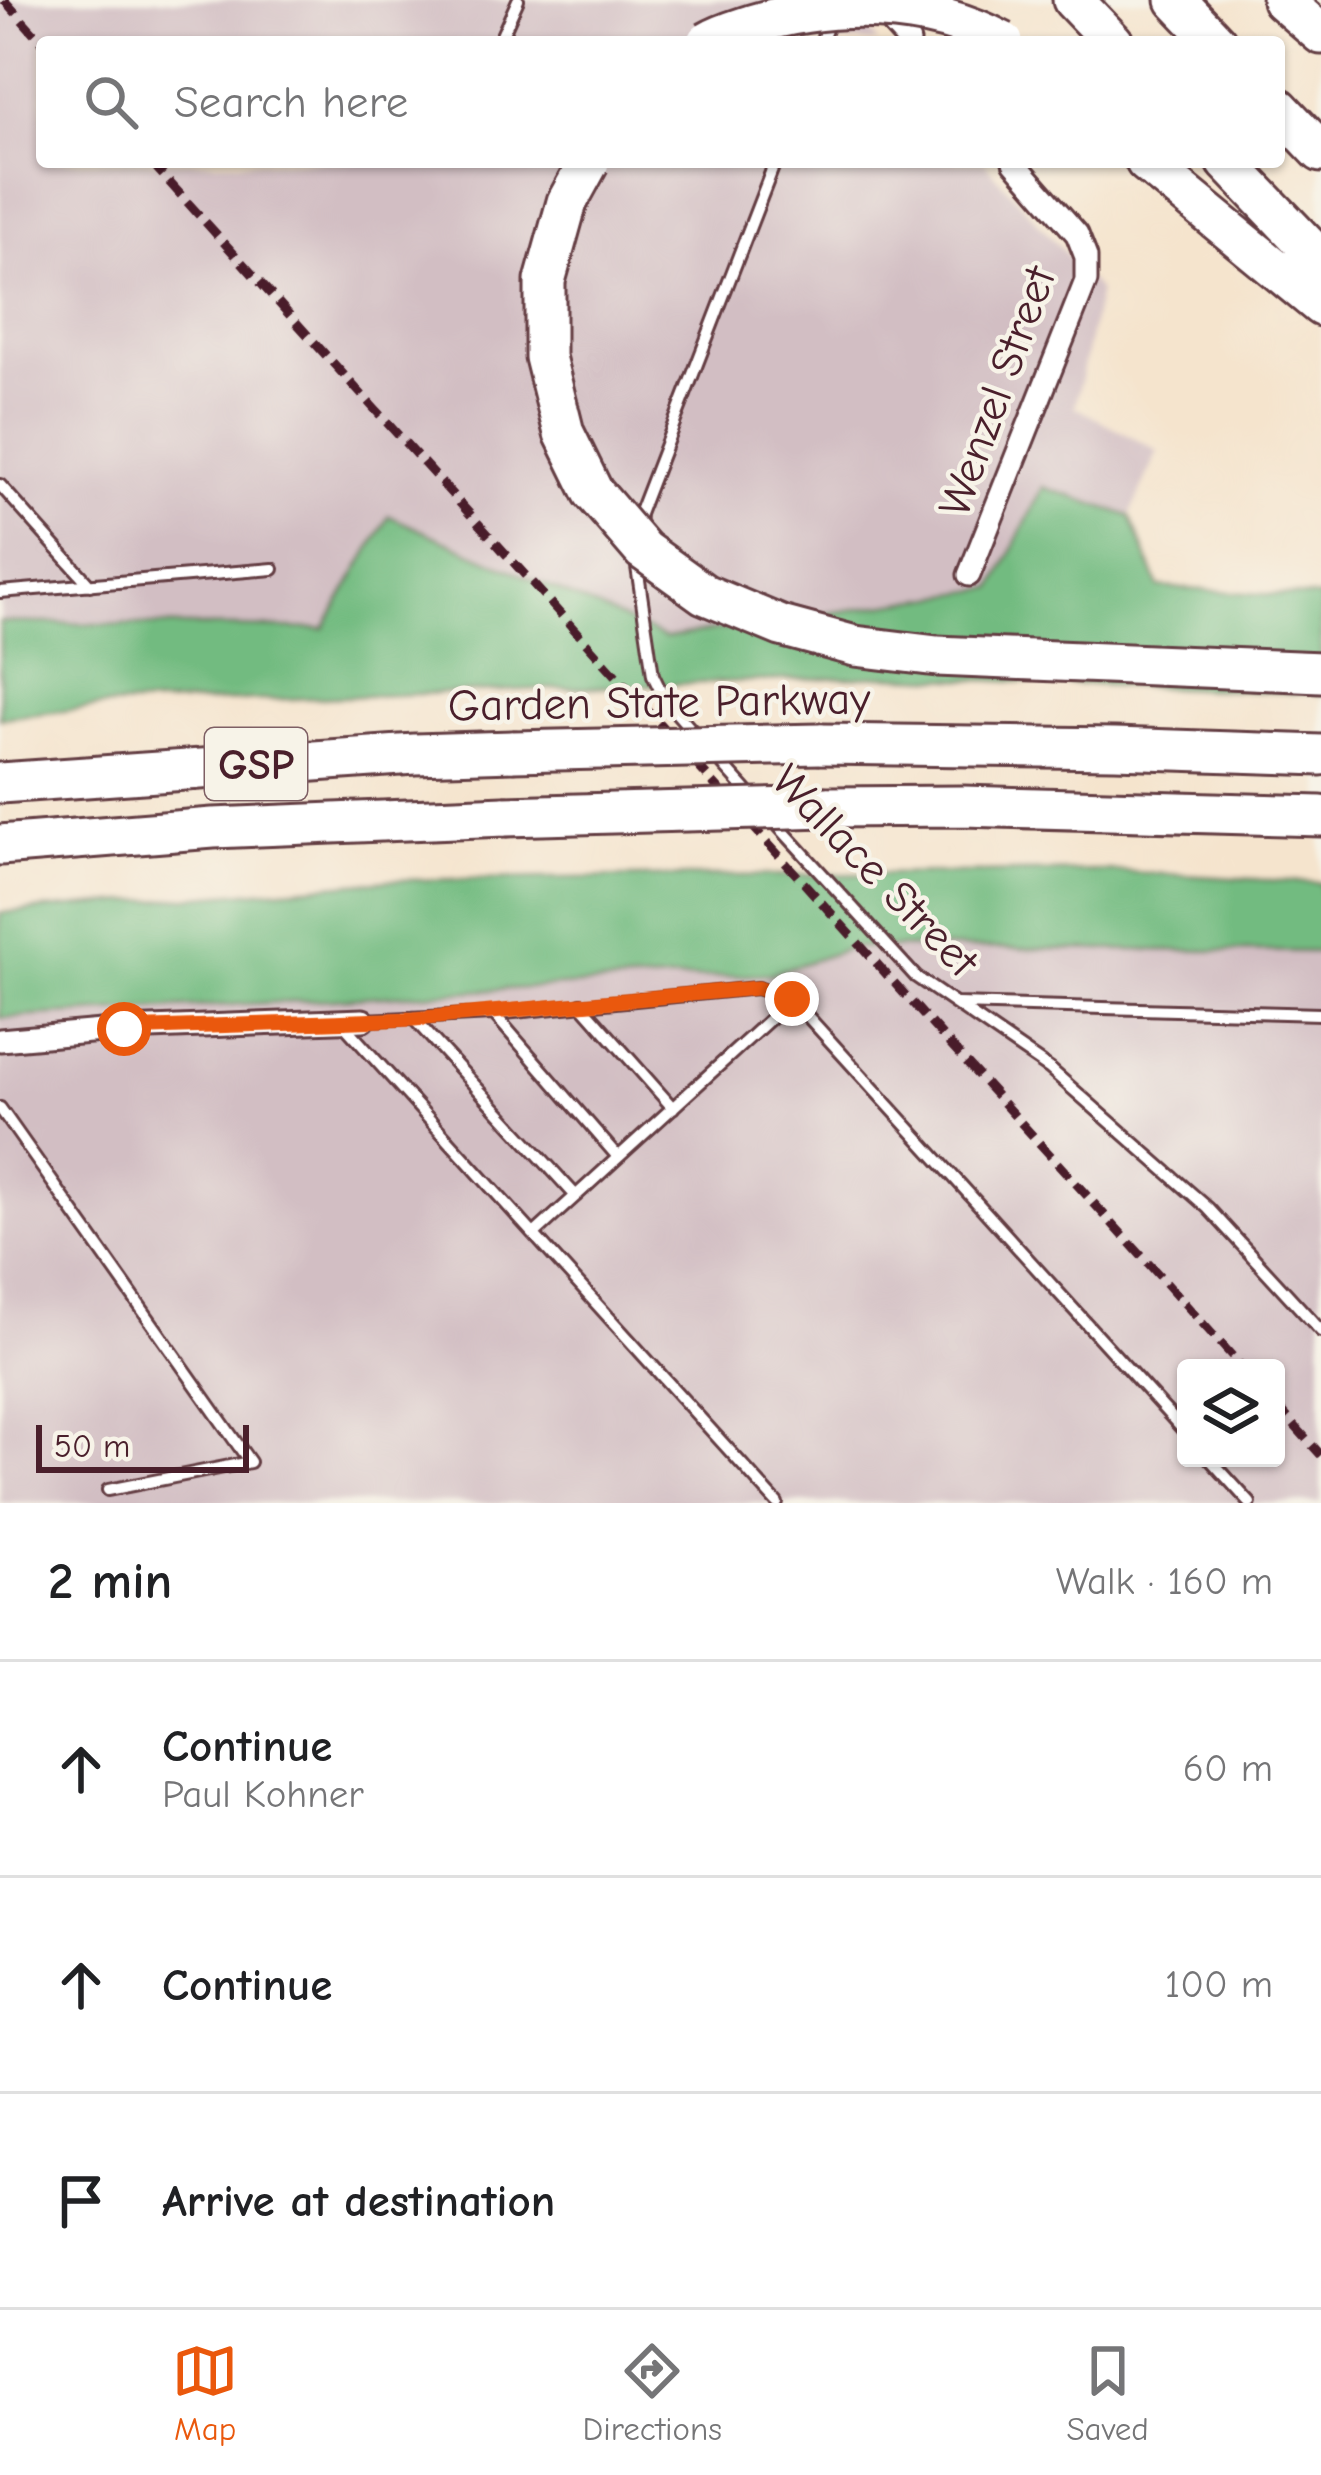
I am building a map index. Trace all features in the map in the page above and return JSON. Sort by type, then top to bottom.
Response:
[{"type":"highway","points":[[1073,0],[1107,36]]},
{"type":"highway","points":[[1176,0],[1210,36]]},
{"type":"highway","points":[[1282,0],[1321,34]]},
{"type":"highway","points":[[723,36],[780,14],[836,6],[910,9],[991,36]]},
{"type":"highway","points":[[1285,114],[1321,152]]},
{"type":"highway","points":[[586,168],[567,202],[545,281],[545,357],[564,433],[593,492],[643,550],[704,594],[781,626],[855,646],[938,656],[1321,672]]},
{"type":"highway","points":[[1153,168],[1321,306]]},
{"type":"highway","points":[[1233,168],[1321,260]]},
{"type":"highway","name":"Garden State Parkway","points":[[0,783],[369,757],[820,744],[1321,755]]},
{"type":"highway","name":"GSP","points":[[0,845],[213,828],[827,807],[1321,817]]},
{"type":"street","points":[[871,0],[904,36]]},
{"type":"street","name":"Wenzel Street","points":[[969,575],[1086,280],[1086,257],[1078,234],[1019,168]]},
{"type":"street","points":[[0,1040],[124,1029],[352,1021]]},
{"type":"lane","points":[[503,36],[518,0]]},
{"type":"lane","points":[[823,36],[837,0]]},
{"type":"lane","name":"Wallace Street","points":[[773,168],[639,514],[636,563],[653,675],[664,700],[916,977],[1050,1070],[1208,1208],[1321,1331]]},
{"type":"lane","points":[[0,485],[90,585]]},
{"type":"lane","points":[[0,592],[273,569]]},
{"type":"lane","points":[[352,1021],[494,1014],[757,988],[792,999],[1177,1422]]},
{"type":"lane","points":[[534,1234],[792,999]]},
{"type":"lane","points":[[581,1004],[673,1108]]},
{"type":"lane","points":[[953,1004],[1321,1014]]},
{"type":"lane","points":[[494,1014],[618,1157]]},
{"type":"lane","points":[[414,1019],[576,1196]]},
{"type":"lane","points":[[352,1021],[430,1120],[777,1503]]},
{"type":"lane","points":[[0,1108],[250,1462],[108,1490]]},
{"type":"lane","points":[[1217,1467],[1250,1503]]},
{"type":"shaded area","points":[[0,0],[842,0],[873,36],[36,36],[36,168],[989,168],[1099,291],[1075,407],[1158,451],[1130,516],[1043,487],[995,588],[665,638],[389,516],[324,629],[0,622]]},
{"type":"shaded area","points":[[854,947],[1321,952],[1321,1503],[0,1503],[0,1018],[771,974]]},
{"type":"green space","points":[[1043,487],[1130,516],[1159,587],[1321,598],[1321,694],[884,676],[108,706],[0,718],[0,622],[324,629],[389,516],[665,638],[994,588]]},
{"type":"green space","points":[[1112,871],[1321,883],[1321,952],[854,947],[771,974],[0,1018],[0,913],[389,880]]},
{"type":"railway","points":[[4,0],[37,36]]},
{"type":"railway","points":[[156,168],[1235,1359]]},
{"type":"railway","points":[[1285,1415],[1321,1455]]},
{"type":"route","points":[[124,1029],[494,1014],[757,988],[792,999]]}]
